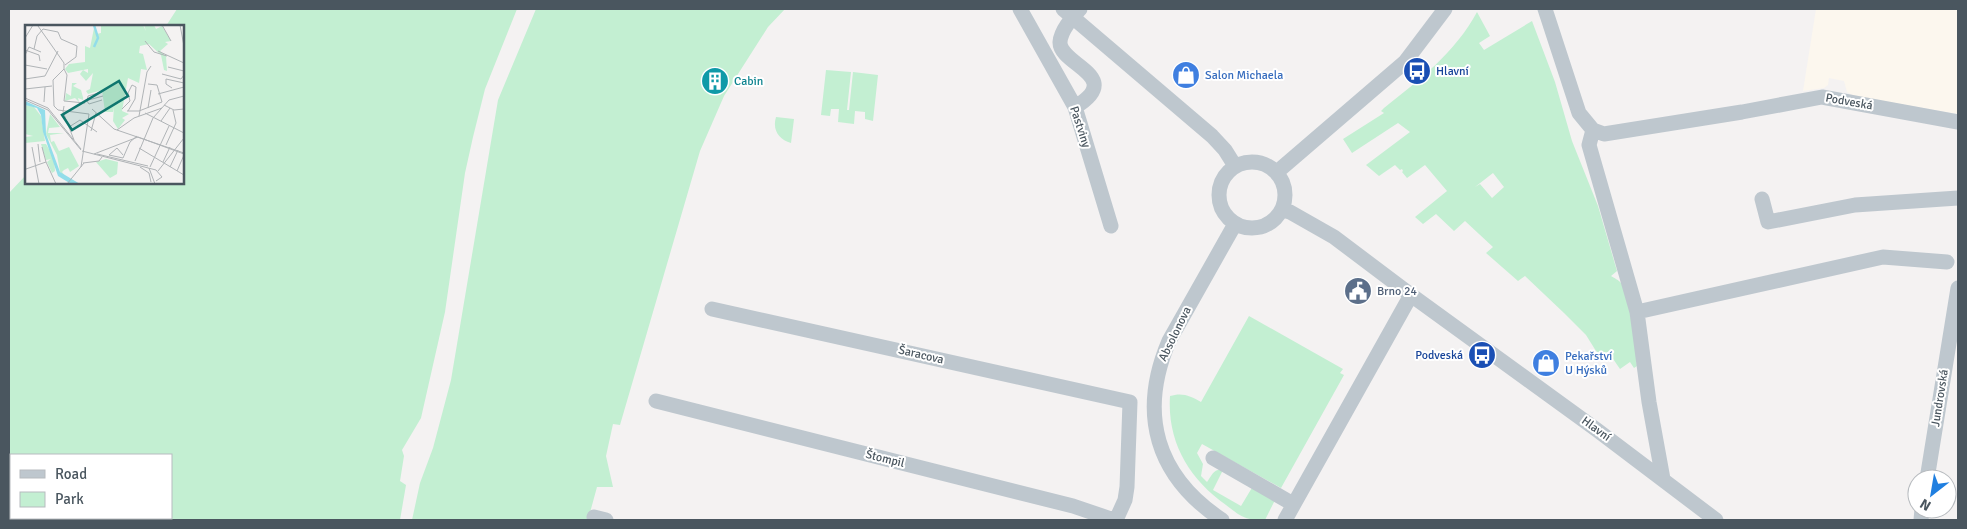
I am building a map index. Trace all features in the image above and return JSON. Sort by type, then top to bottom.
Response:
[{"type":"street","name":"Pastviny","points":[[1020,9],[1075,107],[1111,226]]},
{"type":"street","points":[[1277,172],[1405,62],[1445,9]]},
{"type":"street","points":[[1545,9],[1579,113],[1593,130],[1589,145],[1637,312],[1649,402],[1663,479]]},
{"type":"street","points":[[1075,107],[1091,94],[1093,87],[1091,78],[1084,68],[1062,51],[1060,43],[1071,12],[1212,136],[1225,150],[1235,166]]},
{"type":"street","name":"Podveská","points":[[1593,130],[1604,134],[1618,133],[1822,97],[1958,122]]},
{"type":"street","points":[[1246,162],[1258,162],[1269,165],[1277,172],[1283,182],[1285,192],[1282,210],[1276,218],[1258,228],[1248,228],[1234,224],[1222,209],[1219,190],[1228,172],[1235,166],[1246,162]]},
{"type":"street","points":[[1762,199],[1768,222],[1855,205],[1958,198]]},
{"type":"street","name":"Hlavní","points":[[1282,210],[1290,212],[1334,237],[1716,520]]},
{"type":"street","name":"Absolonova","points":[[1222,520],[1201,515],[1172,472],[1162,451],[1156,430],[1154,388],[1161,360],[1169,341],[1234,224]]},
{"type":"street","points":[[1637,312],[1883,257],[1947,262]]},
{"type":"street","name":"Jundrovská","points":[[1929,469],[1958,288]]},
{"type":"street","points":[[1285,520],[1411,295]]},
{"type":"street","name":"Šaracova","points":[[712,309],[1130,402],[1127,487],[1125,500],[1115,520]]},
{"type":"street","name":"Štompil","points":[[656,401],[1073,506],[1115,520]]},
{"type":"street","points":[[1213,458],[1294,504]]},
{"type":"shaded area","points":[[1816,9],[1958,9],[1958,114],[1854,96],[1847,92],[1844,81],[1829,78],[1828,85],[1824,88],[1803,91]]},
{"type":"green space","points":[[177,9],[517,9],[485,89],[473,137],[465,173],[445,312],[421,418],[402,450],[404,456],[400,481],[406,485],[400,520],[9,520],[9,193],[25,176],[25,184],[184,184],[184,25],[167,25]]},
{"type":"green space","points":[[536,9],[785,9],[768,27],[724,96],[700,151],[620,425],[613,424],[606,456],[613,487],[597,487],[588,520],[412,520],[420,483],[433,448],[451,380],[498,100]]},
{"type":"green space","points":[[1477,12],[1490,36],[1479,43],[1484,50],[1532,21],[1555,82],[1572,141],[1598,206],[1617,271],[1611,276],[1621,283],[1628,301],[1637,366],[1634,368],[1630,362],[1620,369],[1609,353],[1604,357],[1596,351],[1586,335],[1525,276],[1518,281],[1486,253],[1493,247],[1465,221],[1454,231],[1436,214],[1423,224],[1415,217],[1447,191],[1425,165],[1407,178],[1402,169],[1400,170],[1395,165],[1379,176],[1366,165],[1410,132],[1398,123],[1352,153],[1343,139],[1384,113],[1381,111],[1435,65],[1468,27]],"holes":[[[1493,173],[1504,187],[1492,198],[1480,184],[1475,187]]]},
{"type":"green space","points":[[826,70],[851,72],[847,110],[849,110],[853,72],[878,75],[873,121],[865,119],[865,112],[855,111],[854,124],[838,122],[839,109],[831,109],[830,116],[821,115]]},
{"type":"green space","points":[[776,117],[794,119],[791,143],[783,140],[778,134],[775,126]]},
{"type":"green space","points":[[1249,316],[1343,369],[1340,373],[1344,375],[1281,488],[1202,444],[1197,453],[1203,464],[1201,476],[1207,482],[1215,471],[1223,470],[1213,490],[1241,506],[1253,486],[1276,498],[1265,520],[1252,519],[1240,515],[1213,495],[1201,483],[1183,458],[1172,429],[1170,413],[1170,396],[1186,395],[1201,402]]},
{"type":"place","name":"Hlavní","points":[[1417,71]]},
{"type":"place","name":"Salon Michaela","points":[[1186,75]]},
{"type":"place","name":"Cabin","points":[[715,81]]},
{"type":"place","name":"Brno 24","points":[[1358,291]]},
{"type":"place","name":"Podveská","points":[[1482,355]]},
{"type":"place","name":"Pekařství U Hýsků","points":[[1546,363]]}]
